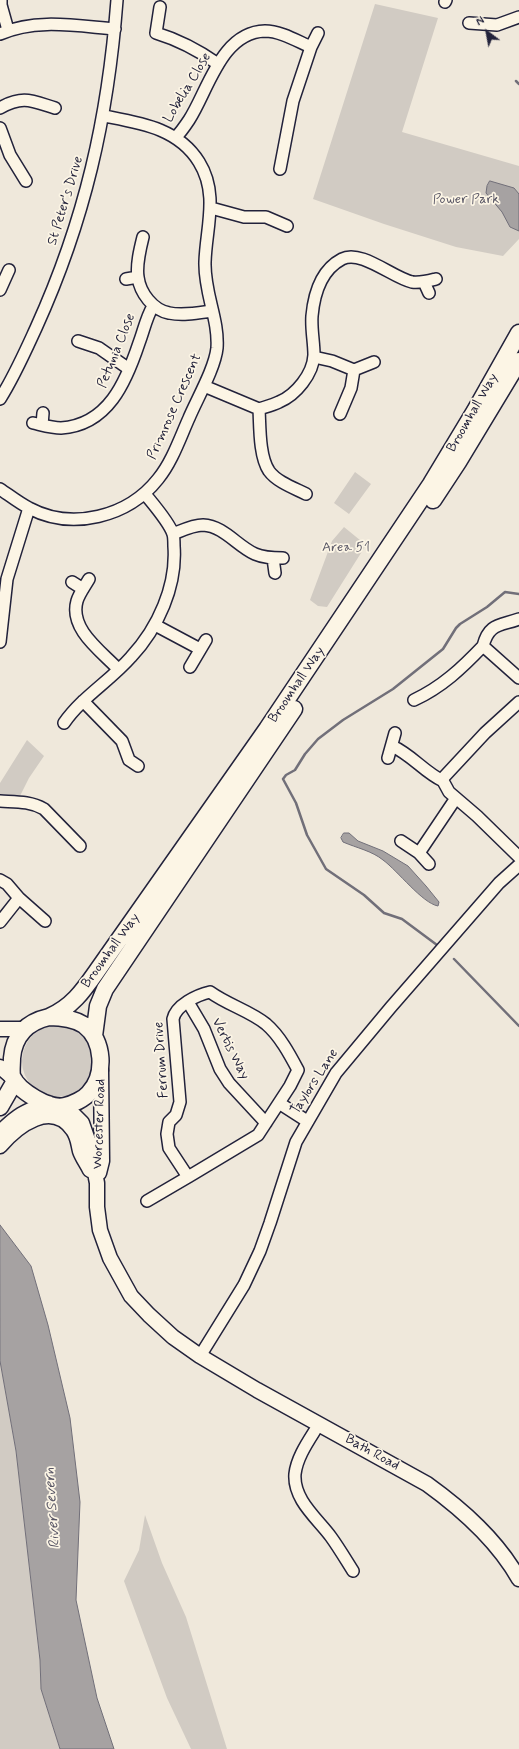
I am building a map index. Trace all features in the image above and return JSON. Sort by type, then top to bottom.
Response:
[{"type":"highway","name":"Broomhall Way","points":[[49,1017],[67,1008],[80,995],[267,729],[431,484],[475,411],[519,333]]},
{"type":"highway","name":"Broomhall Way","points":[[94,1036],[98,1006],[105,989],[450,475],[519,361]]},
{"type":"highway","points":[[0,1107],[9,1075],[12,1053],[16,1040],[23,1029],[39,1019],[49,1017],[68,1018],[83,1024],[94,1036],[100,1053],[101,1065],[96,1084],[89,1094],[80,1100],[64,1106],[48,1104],[37,1100],[21,1088],[9,1075]]},
{"type":"highway","points":[[0,1134],[14,1120],[26,1112],[48,1104]]},
{"type":"main road","points":[[0,1029],[23,1029]]},
{"type":"main road","name":"Worcester Road","points":[[97,1183],[102,1161],[101,1065]]},
{"type":"main road","name":"Worcester Road","points":[[64,1106],[82,1123],[89,1143],[97,1183],[100,1230],[117,1273],[131,1296],[148,1315],[173,1337],[200,1356]]},
{"type":"main road","points":[[0,1146],[27,1122],[44,1116],[54,1117],[72,1128],[78,1138],[80,1152],[97,1183]]},
{"type":"main road","name":"Bath Road","points":[[200,1356],[427,1484],[452,1502],[487,1535],[519,1579]]},
{"type":"street","points":[[1,0],[4,32],[28,25],[49,24],[115,29]]},
{"type":"street","name":"St Peter's Drive","points":[[1,395],[52,293],[73,234],[90,178],[104,116],[115,29],[117,0]]},
{"type":"street","points":[[160,7],[156,33],[178,40],[204,54],[218,64]]},
{"type":"street","points":[[468,23],[496,25],[519,18]]},
{"type":"street","name":"Lobelia Close","points":[[176,137],[190,120],[218,64],[235,43],[249,34],[266,31],[286,36],[311,47]]},
{"type":"street","points":[[280,169],[293,101],[311,47],[318,33]]},
{"type":"street","points":[[0,108],[22,99],[37,101],[55,108]]},
{"type":"street","name":"Primrose Crescent","points":[[0,489],[29,508],[50,516],[71,520],[91,518],[110,513],[145,494],[159,478],[170,459],[204,386],[217,350],[216,327],[206,288],[204,263],[211,208],[208,181],[199,162],[188,147],[176,137],[161,129],[143,123],[104,116]]},
{"type":"street","points":[[0,128],[10,155],[26,181]]},
{"type":"street","points":[[211,208],[244,217],[266,217],[287,226]]},
{"type":"street","points":[[143,237],[138,277],[153,306],[168,313],[182,314],[212,311]]},
{"type":"street","points":[[204,386],[259,409],[280,402],[296,391],[307,376],[314,357],[312,316],[317,289],[325,272],[342,259],[353,257],[371,262],[412,282],[424,282],[436,279]]},
{"type":"street","points":[[0,290],[9,270]]},
{"type":"street","points":[[126,279],[138,277]]},
{"type":"street","points":[[424,282],[429,293]]},
{"type":"street","name":"Petunia Close","points":[[43,413],[38,424],[60,428],[80,424],[100,413],[115,398],[139,343],[147,315],[153,306]]},
{"type":"street","points":[[78,341],[99,348],[128,369]]},
{"type":"street","points":[[314,357],[332,361],[354,370],[374,362]]},
{"type":"street","points":[[340,414],[351,388],[354,370]]},
{"type":"street","points":[[259,409],[263,451],[269,470],[279,480],[306,494]]},
{"type":"street","points":[[64,723],[73,709],[131,658],[155,625],[165,602],[173,575],[175,554],[173,534],[145,494]]},
{"type":"street","points":[[0,642],[3,578],[29,508]]},
{"type":"street","points":[[173,534],[188,528],[202,525],[212,527],[223,532],[256,554],[278,558],[274,573]]},
{"type":"street","points":[[72,582],[86,584],[77,600],[76,617],[83,633],[118,669]]},
{"type":"street","points":[[414,700],[430,693],[448,680],[483,646],[485,637],[491,629],[498,624],[519,619]]},
{"type":"street","points":[[155,625],[203,645],[190,667]]},
{"type":"street","points":[[483,646],[519,678]]},
{"type":"street","points":[[82,701],[122,740],[134,763],[120,767]]},
{"type":"street","points":[[443,781],[444,777],[480,738],[519,702]]},
{"type":"street","points":[[388,758],[395,732]]},
{"type":"street","points":[[392,746],[403,751],[430,774],[443,781],[449,792],[477,816],[519,857]]},
{"type":"street","points":[[419,853],[456,798]]},
{"type":"street","points":[[0,801],[38,805],[44,809],[80,846]]},
{"type":"street","points":[[401,841],[419,853],[429,864]]},
{"type":"street","name":"Taylors Lane","points":[[200,1356],[244,1285],[260,1251],[296,1142],[336,1073],[499,883],[519,865]]},
{"type":"street","points":[[0,880],[7,884],[19,898],[45,921]]},
{"type":"street","points":[[0,922],[19,898]]},
{"type":"street","name":"Ferrum Drive","points":[[210,992],[267,1025],[277,1036],[298,1070],[290,1086],[258,1135],[188,1177],[169,1148],[167,1134],[169,1122],[176,1115],[180,1102],[173,1019],[174,1014],[178,1009],[188,1002],[201,994],[210,992]]},
{"type":"street","name":"Vertis Way","points":[[188,1002],[204,1029],[220,1069],[229,1083],[266,1123]]},
{"type":"street","points":[[279,1103],[307,1121]]},
{"type":"street","points":[[147,1201],[188,1177]]},
{"type":"street","points":[[319,1424],[303,1452],[297,1467],[295,1474],[298,1490],[306,1506],[331,1537],[353,1571]]},
{"type":"green space","name":"Power Park","points":[[375,4],[438,18],[402,132],[519,166],[519,239],[503,256],[456,247],[313,199]]},
{"type":"green space","points":[[355,472],[371,484],[349,514],[334,503]]},
{"type":"green space","name":"Area 51","points":[[344,527],[366,545],[327,607],[318,606],[310,600],[332,541]]},
{"type":"green space","points":[[27,740],[44,756],[29,778],[20,796],[0,795],[0,783]]},
{"type":"green space","points":[[58,1025],[78,1031],[88,1041],[94,1061],[88,1081],[78,1091],[58,1097],[38,1091],[28,1081],[22,1061],[28,1041],[38,1031]]},
{"type":"green space","points":[[0,1361],[16,1451],[40,1660],[41,1689],[60,1749],[0,1749]]},
{"type":"green space","points":[[145,1515],[162,1563],[186,1617],[227,1749],[191,1749],[167,1698],[124,1581],[139,1550]]},
{"type":"water","points":[[490,181],[514,188],[519,194],[519,231],[510,227],[502,212],[486,193],[487,186]]},
{"type":"water","points":[[344,833],[349,833],[358,841],[383,851],[408,866],[439,902],[438,906],[425,899],[379,857],[343,842],[341,838]]},
{"type":"water","name":"River Severn","points":[[0,1225],[31,1266],[48,1325],[70,1418],[80,1502],[76,1600],[97,1698],[114,1749],[60,1749],[41,1689],[40,1660],[16,1451],[0,1361]]},
{"type":"waterway","points":[[516,81],[519,84]]},
{"type":"waterway","points":[[437,945],[402,919],[384,913],[364,895],[326,869],[307,835],[296,803],[283,779],[286,775],[295,770],[305,754],[318,739],[343,720],[393,689],[443,649],[460,624],[487,607],[505,592],[519,594]]},
{"type":"waterway","points":[[454,959],[519,1026]]}]
